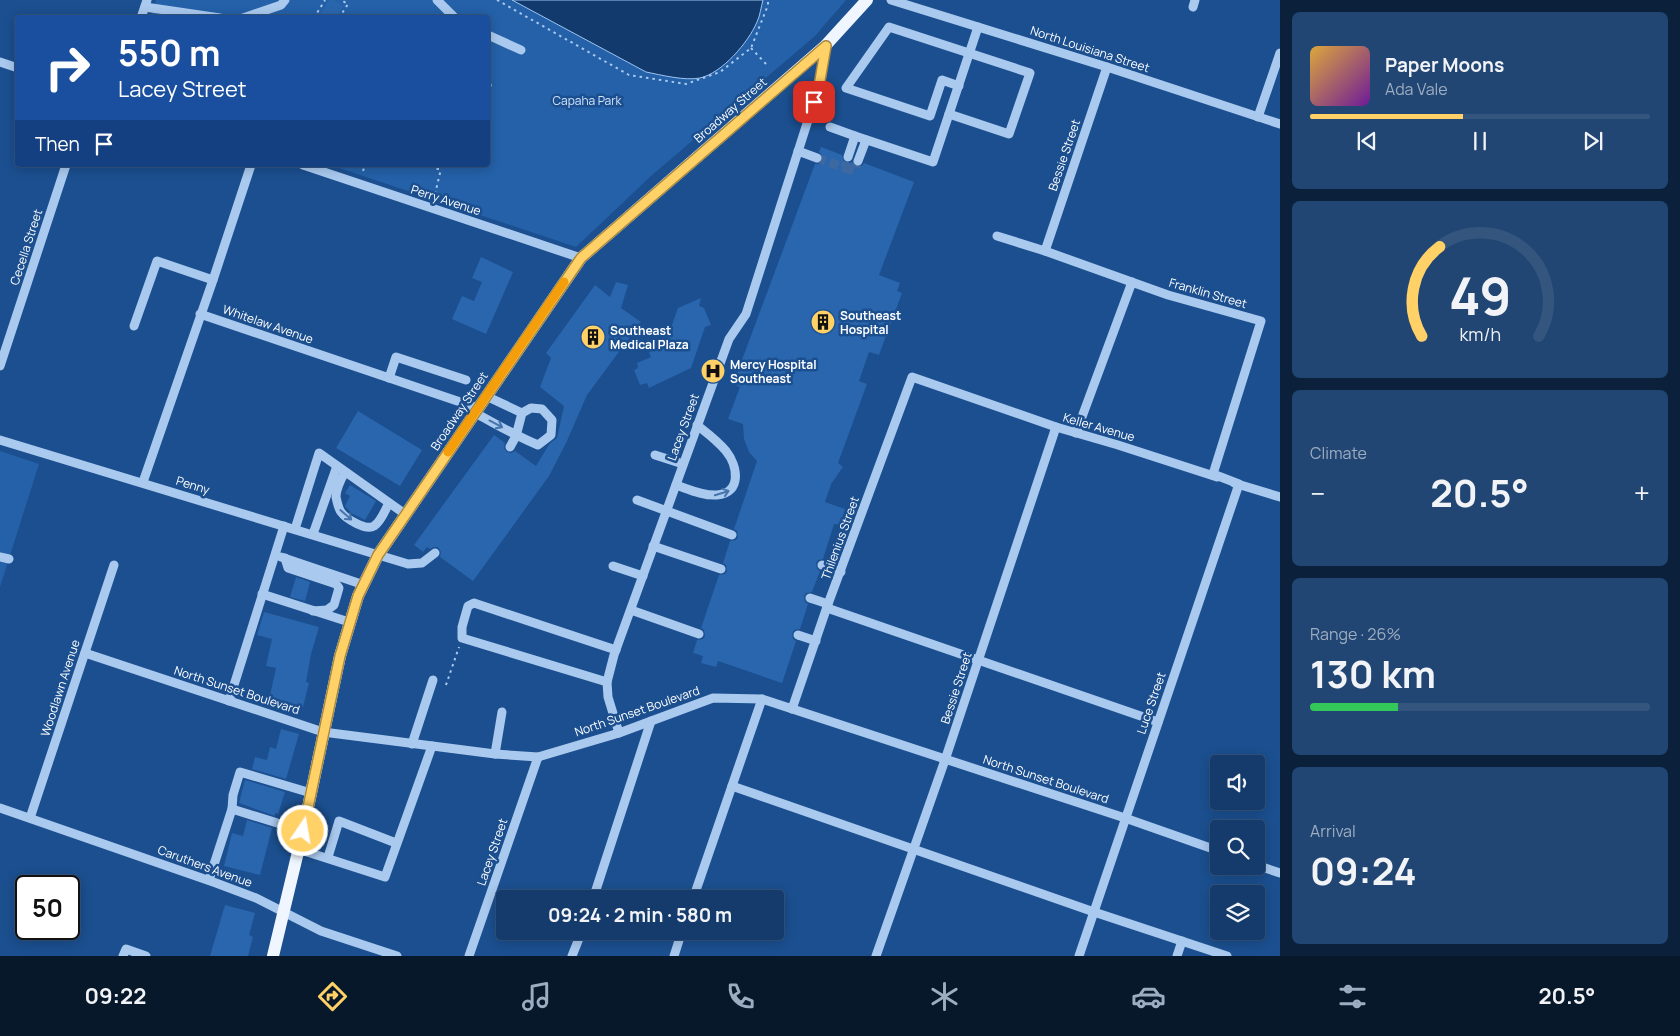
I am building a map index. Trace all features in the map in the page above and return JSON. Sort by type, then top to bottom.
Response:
[{"type":"main road","name":"Broadway Street","points":[[273,956],[303,831],[340,656],[349,622],[378,555],[581,258],[826,46],[867,0]]},
{"type":"street","points":[[252,15],[281,5],[285,0]]},
{"type":"street","points":[[437,0],[452,15]]},
{"type":"street","name":"North Louisiana Street","points":[[892,0],[1107,67],[1280,124]]},
{"type":"street","points":[[142,15],[146,3],[205,15]]},
{"type":"street","points":[[949,114],[1009,134],[1030,73],[889,27],[846,88],[930,116],[942,80],[958,86]]},
{"type":"street","points":[[830,127],[933,162],[978,27]]},
{"type":"street","points":[[490,36],[520,50]]},
{"type":"street","name":"Lacey Street","points":[[619,733],[608,697],[607,682],[616,650],[729,339],[746,314],[819,86],[826,46]]},
{"type":"street","points":[[1258,117],[1280,53]]},
{"type":"street","points":[[0,62],[15,67]]},
{"type":"street","name":"Bessie Street","points":[[1045,251],[1107,67]]},
{"type":"street","points":[[848,157],[856,136]]},
{"type":"street","points":[[858,160],[866,140]]},
{"type":"street","points":[[798,151],[817,158]]},
{"type":"street","name":"Cecella Street","points":[[0,366],[65,167]]},
{"type":"street","points":[[143,482],[250,167]]},
{"type":"street","name":"Perry Avenue","points":[[308,167],[581,258]]},
{"type":"street","name":"Franklin Street","points":[[997,236],[1168,295],[1261,321],[1213,474],[1238,484]]},
{"type":"street","points":[[134,326],[157,261],[213,280]]},
{"type":"street","points":[[1076,433],[1132,282]]},
{"type":"street","name":"Whitelaw Avenue","points":[[200,314],[389,378],[476,411],[516,436]]},
{"type":"street","points":[[389,378],[396,358],[466,380]]},
{"type":"street","name":"Keller Avenue","points":[[912,377],[1056,427],[1280,497]]},
{"type":"street","name":"Thilenius Street","points":[[792,709],[912,377]]},
{"type":"street","points":[[486,396],[522,413]]},
{"type":"street","points":[[510,447],[516,436],[522,413],[530,408],[542,409],[552,420],[551,435],[538,445],[516,436]]},
{"type":"street","points":[[676,485],[716,495],[726,494],[733,488],[736,480],[727,452],[697,425]]},
{"type":"street","name":"Bessie Street","points":[[876,956],[945,760],[1056,427]]},
{"type":"street","name":"Penny","points":[[0,440],[408,564],[422,564],[435,553]]},
{"type":"street","points":[[295,529],[319,453],[405,514]]},
{"type":"street","points":[[656,455],[683,464]]},
{"type":"street","points":[[341,469],[336,498],[341,512],[345,516],[364,528],[370,528],[378,522],[389,504]]},
{"type":"street","points":[[313,534],[341,469]]},
{"type":"street","name":"Luce Street","points":[[1079,956],[1238,484]]},
{"type":"street","points":[[636,500],[732,535]]},
{"type":"street","points":[[229,701],[284,526]]},
{"type":"street","points":[[654,546],[721,569]]},
{"type":"street","points":[[275,555],[364,586]]},
{"type":"street","points":[[285,558],[288,568],[336,584],[339,588],[334,606],[327,610],[313,611]]},
{"type":"street","name":"Woodlawn Avenue","points":[[30,818],[114,565]]},
{"type":"street","points":[[822,565],[841,572]]},
{"type":"street","points":[[613,566],[643,576]]},
{"type":"street","points":[[262,594],[349,622]]},
{"type":"street","points":[[810,598],[978,660],[1158,722]]},
{"type":"street","points":[[607,682],[462,638],[462,627],[468,606],[474,603],[616,650]]},
{"type":"street","points":[[631,610],[699,634]]},
{"type":"street","points":[[798,635],[816,641]]},
{"type":"street","name":"North Sunset Boulevard","points":[[85,653],[323,732],[496,754],[538,756],[619,733],[714,698],[762,699],[1125,818],[1210,848]]},
{"type":"street","points":[[412,744],[433,680]]},
{"type":"street","points":[[696,890],[762,699]]},
{"type":"street","points":[[496,754],[502,712]]},
{"type":"street","points":[[596,890],[651,721]]},
{"type":"street","points":[[298,849],[328,857],[385,877],[432,746]]},
{"type":"street","name":"Lacey Street","points":[[469,956],[538,756]]},
{"type":"street","points":[[209,880],[232,809],[233,795],[240,772],[311,793]]},
{"type":"street","points":[[732,786],[1094,912],[1227,956]]},
{"type":"street","name":"Caruthers Avenue","points":[[0,808],[209,880],[256,898],[321,931],[397,956]]},
{"type":"street","points":[[232,809],[303,831]]},
{"type":"street","points":[[328,857],[339,821],[396,844]]},
{"type":"street","points":[[1265,868],[1280,873]]},
{"type":"street","points":[[572,956],[578,940]]},
{"type":"street","points":[[674,956],[679,940]]},
{"type":"street","points":[[1177,956],[1182,941]]},
{"type":"street","points":[[123,956],[126,950],[146,956]]},
{"type":"path","points":[[316,15],[326,0]]},
{"type":"path","points":[[341,15],[348,4],[342,0]]},
{"type":"path","points":[[497,0],[629,75],[686,84],[720,72],[751,48],[768,5],[768,0]]},
{"type":"path","points":[[751,48],[766,64]]},
{"type":"path","points":[[363,171],[364,167]]},
{"type":"path","points":[[434,167],[441,169],[435,194]]},
{"type":"path","points":[[446,686],[462,638]]},
{"type":"green space","name":"Capaha Park","points":[[156,0],[846,0],[815,36],[651,176],[576,247],[336,167],[490,167],[490,15],[152,15]]},
{"type":"green space","points":[[0,451],[39,464],[0,587]]},
{"type":"shaded area","points":[[512,0],[763,0],[759,17],[741,48],[717,70],[700,78],[687,79],[646,72]]},
{"type":"building","points":[[329,0],[334,0],[343,6],[338,15],[320,15]]},
{"type":"building","name":"Southeast Hospital","points":[[821,147],[842,155],[844,161],[852,162],[856,167],[862,166],[864,163],[914,182],[879,275],[900,283],[897,291],[902,293],[879,355],[869,352],[859,381],[867,384],[838,463],[843,467],[831,484],[825,502],[845,509],[840,525],[834,524],[823,559],[818,560],[816,563],[817,569],[820,571],[812,592],[806,593],[804,596],[805,602],[808,604],[800,629],[794,630],[792,634],[793,639],[796,641],[782,683],[718,661],[716,667],[701,663],[703,656],[693,653],[697,640],[703,639],[705,636],[704,630],[701,628],[719,575],[725,574],[727,571],[726,565],[723,563],[730,541],[736,540],[738,537],[737,531],[734,529],[757,461],[749,452],[744,439],[743,424],[728,419],[740,387],[733,384],[815,164],[823,161],[823,156],[819,152]]},
{"type":"building","points":[[481,257],[513,272],[486,334],[452,319],[462,296],[474,301],[482,282],[472,278]]},
{"type":"building","points":[[616,282],[628,285],[621,308],[641,322],[587,395],[549,476],[473,581],[440,557],[441,552],[438,547],[430,549],[427,547],[423,552],[414,545],[494,435],[505,443],[504,448],[507,452],[515,451],[536,466],[550,443],[557,438],[564,406],[540,387],[551,358],[546,353],[595,285],[610,297]]},
{"type":"building","name":"Southeast Medical Plaza","points":[[701,298],[699,306],[704,308],[711,325],[705,327],[691,368],[649,388],[647,383],[640,385],[634,370],[638,368],[637,363],[651,357],[649,352],[666,342],[678,308]]},
{"type":"building","points":[[358,411],[422,450],[400,486],[336,448]]},
{"type":"building","points":[[350,485],[376,501],[365,520],[351,513],[345,506],[350,496],[345,493]]},
{"type":"building","points":[[296,577],[310,582],[305,601],[290,597]]},
{"type":"building","points":[[264,612],[319,627],[311,654],[306,682],[309,683],[303,707],[269,700],[276,668],[266,666],[272,639],[257,635]]},
{"type":"building","points":[[281,729],[299,734],[286,779],[252,769],[255,757],[267,760],[270,747],[276,749]]},
{"type":"building","points":[[245,780],[285,792],[278,814],[275,813],[275,816],[239,803]]},
{"type":"building","points":[[247,820],[272,828],[260,875],[224,866],[232,833],[243,836]]},
{"type":"building","points":[[225,905],[255,913],[249,935],[253,937],[248,956],[210,956]]},
{"type":"tunnel","points":[[817,158],[845,168],[848,157]]},
{"type":"tunnel","points":[[845,168],[854,171],[858,161]]},
{"type":"slow traffic","points":[[448,452],[564,282]]},
{"type":"place","name":"Southeast Hospital","points":[[823,322]]},
{"type":"place","name":"Southeast Medical Plaza","points":[[593,337]]},
{"type":"place","name":"Mercy Hospital Southeast","points":[[713,371]]},
{"type":"route","points":[[303,831],[340,656],[358,596],[378,555],[581,258],[826,46],[819,86],[814,102]]}]
